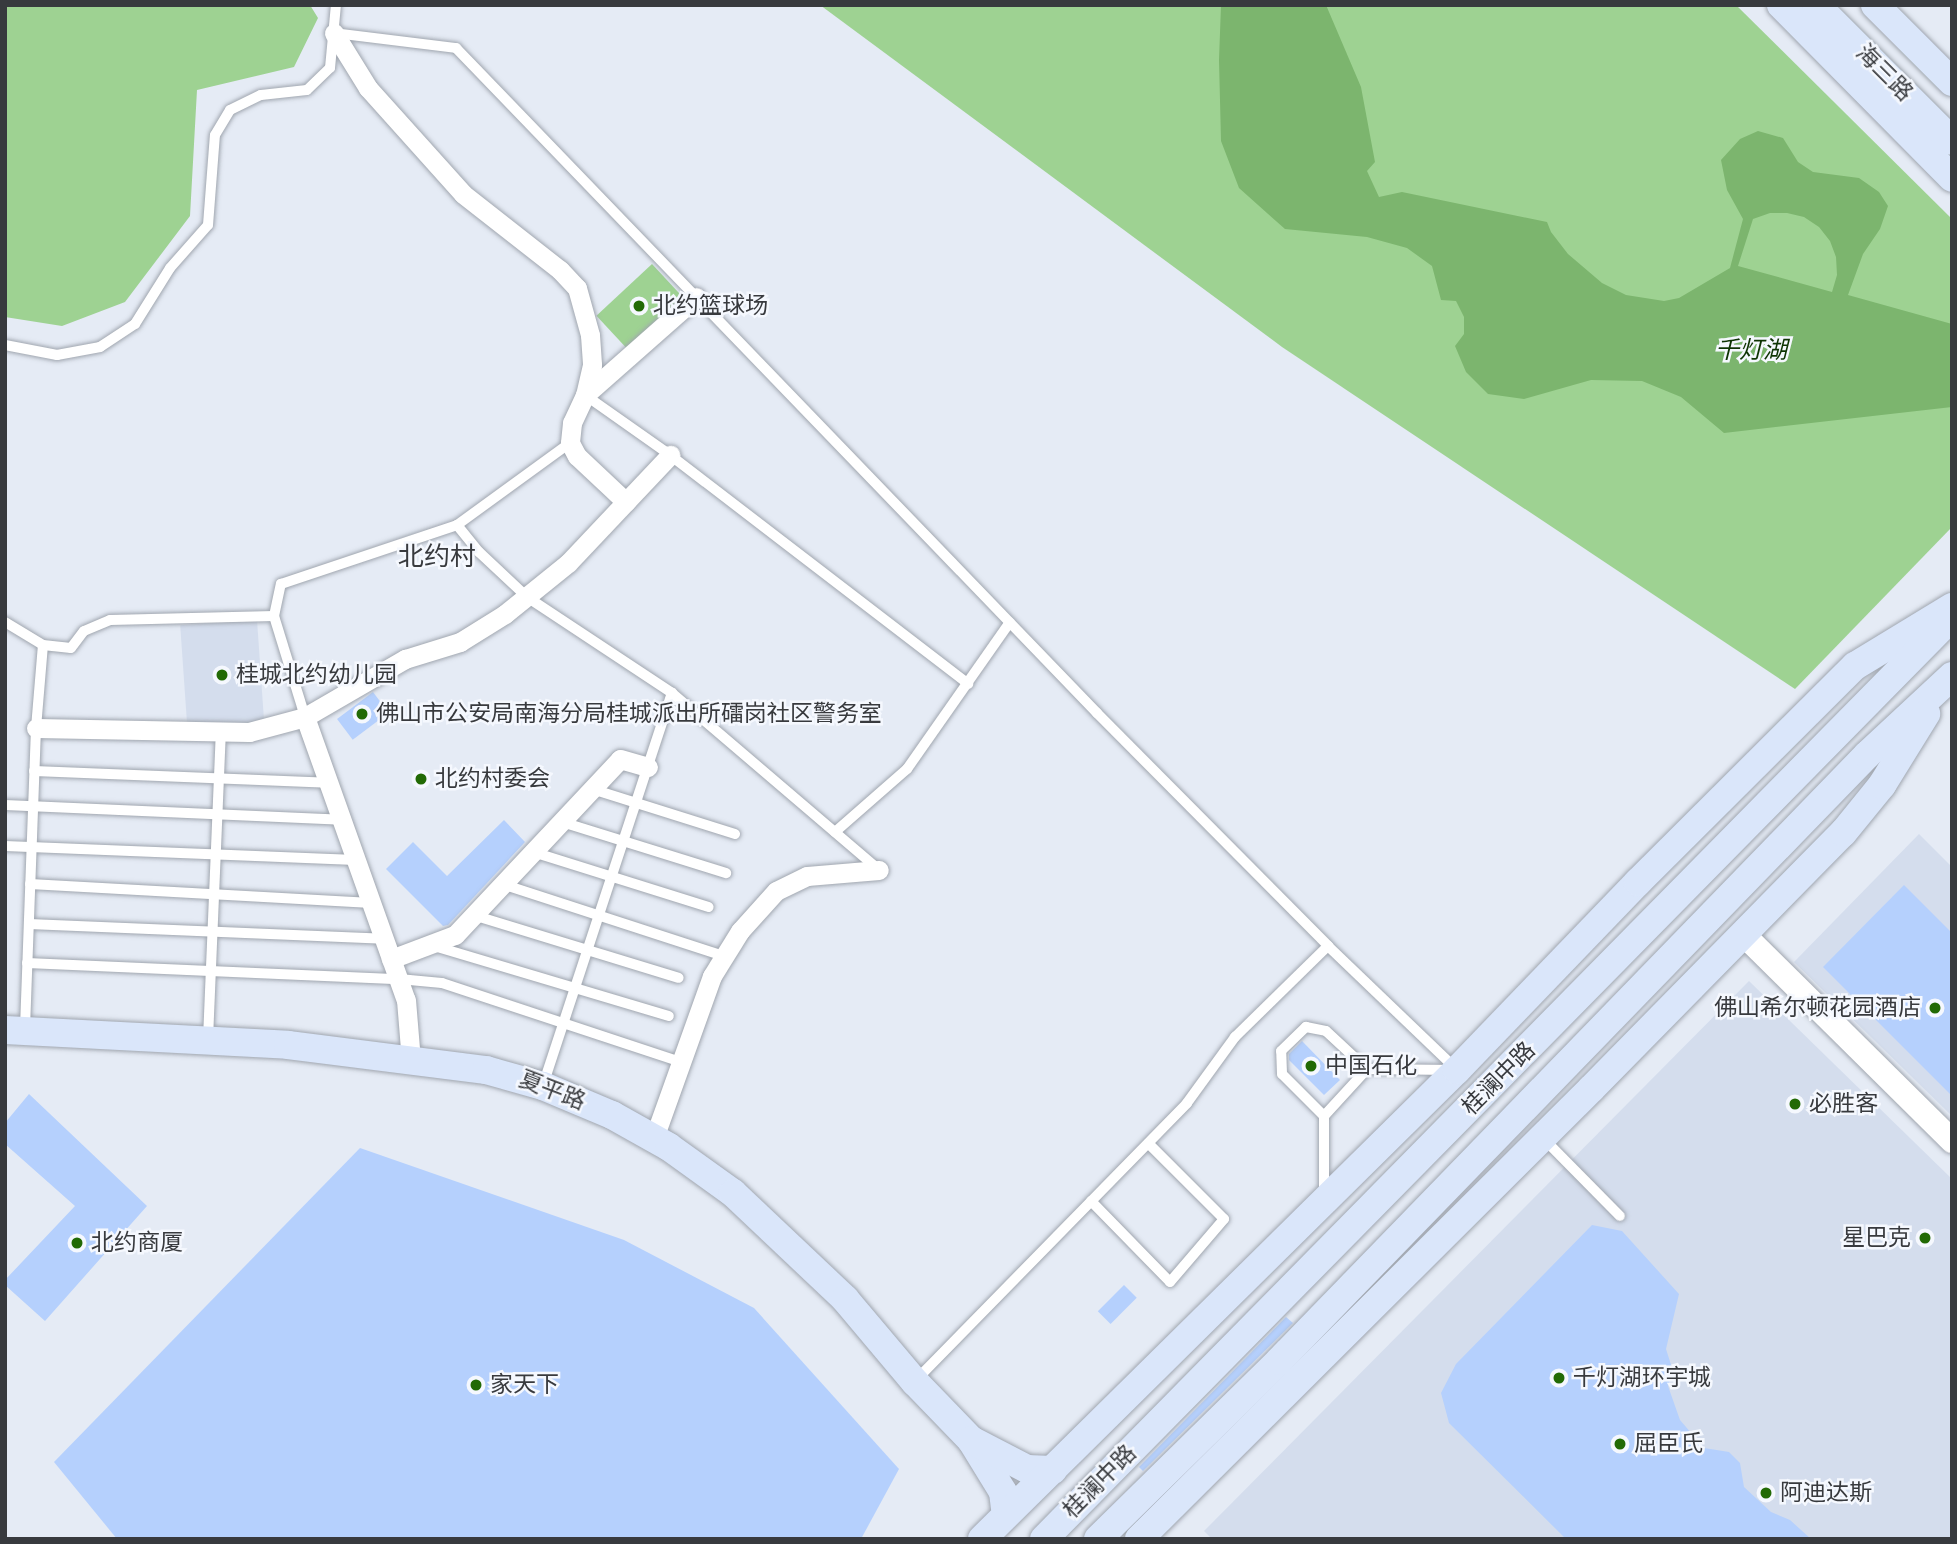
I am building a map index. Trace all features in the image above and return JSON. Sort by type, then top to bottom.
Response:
[{"type":"main road","points":[[1781,5],[1952,178]]},
{"type":"main road","name":"海三路","points":[[1816,5],[1952,141]]},
{"type":"main road","name":"海三路","points":[[1842,5],[1952,116]]},
{"type":"main road","points":[[1875,5],[1952,82]]},
{"type":"main road","points":[[982,1539],[1457,1070],[1638,882],[1855,667],[1952,607]]},
{"type":"main road","name":"桂澜中路","points":[[1044,1539],[1952,618]]},
{"type":"main road","points":[[1140,1538],[1744,935],[1868,803],[1948,680]]},
{"type":"main road","name":"桂澜中路","points":[[1098,1539],[1279,1361],[1867,755],[1948,680]]},
{"type":"main road","name":"夏平路","points":[[15,1030],[288,1045],[486,1070],[543,1086],[612,1115],[654,1138],[733,1193],[845,1299],[915,1382],[971,1440],[1003,1492],[1006,1515]]},
{"type":"main road","points":[[1137,1387],[1252,1330]]},
{"type":"main road","points":[[1203,1475],[1279,1361]]},
{"type":"main road","name":"夏平路","points":[[971,1440],[1027,1469],[1054,1469]]},
{"type":"street","points":[[334,33],[368,88],[463,194],[560,270],[577,288],[590,335],[592,365],[585,395],[572,423],[570,443],[578,456],[626,502]]},
{"type":"street","points":[[585,395],[696,297]]},
{"type":"street","points":[[36,728],[249,732],[305,717],[405,659],[460,642],[527,597],[568,563],[670,455]]},
{"type":"street","points":[[305,717],[406,1000],[411,1061]]},
{"type":"street","points":[[391,959],[455,935],[620,759],[648,767]]},
{"type":"street","points":[[654,1138],[712,976],[740,931],[776,891],[807,876],[879,870]]},
{"type":"street","points":[[1744,935],[1952,1142]]},
{"type":"lane","points":[[5,345],[57,355],[100,346],[135,324],[170,268],[208,225],[215,135],[230,110],[261,95],[307,90],[330,68],[337,5]]},
{"type":"lane","points":[[334,33],[456,48],[1010,622],[1328,946],[1457,1070]]},
{"type":"lane","points":[[585,395],[670,455],[968,684]]},
{"type":"lane","points":[[305,717],[274,616],[281,584],[457,525],[570,443]]},
{"type":"lane","points":[[457,525],[479,552],[527,597],[672,693],[879,870]]},
{"type":"lane","points":[[5,622],[43,645],[71,649],[84,631],[110,621],[274,616]]},
{"type":"lane","points":[[835,832],[907,769],[1010,622]]},
{"type":"lane","points":[[15,1030],[27,963],[36,728],[43,645]]},
{"type":"lane","points":[[543,1086],[672,693]]},
{"type":"lane","points":[[208,1041],[221,732]]},
{"type":"lane","points":[[34,771],[328,783]]},
{"type":"lane","points":[[592,789],[735,834]]},
{"type":"lane","points":[[5,805],[342,820]]},
{"type":"lane","points":[[562,821],[726,873]]},
{"type":"lane","points":[[5,846],[356,860]]},
{"type":"lane","points":[[533,852],[709,907]]},
{"type":"lane","points":[[30,884],[371,903]]},
{"type":"lane","points":[[502,884],[724,956]]},
{"type":"lane","points":[[473,915],[679,978]]},
{"type":"lane","points":[[29,924],[384,939]]},
{"type":"lane","points":[[428,945],[669,1016]]},
{"type":"lane","points":[[915,1382],[1187,1102],[1235,1037],[1328,946]]},
{"type":"lane","points":[[27,963],[442,983],[681,1062]]},
{"type":"lane","points":[[1324,1116],[1282,1074],[1281,1051],[1306,1027],[1326,1031],[1367,1069],[1457,1070]]},
{"type":"lane","points":[[1324,1202],[1324,1116],[1367,1069]]},
{"type":"lane","points":[[1542,1138],[1620,1216]]},
{"type":"lane","points":[[1091,1201],[1170,1282],[1224,1219],[1148,1143]]},
{"type":"shaded area","points":[[5,5],[310,5],[318,18],[294,67],[197,90],[190,216],[125,302],[62,326],[5,317]]},
{"type":"shaded area","points":[[820,5],[1736,5],[1952,219],[1952,527],[1795,689],[1282,347]]},
{"type":"shaded area","name":"北约篮球场","points":[[652,264],[682,296],[626,348],[596,316]]},
{"type":"shaded area","name":"桂城北约幼儿园","points":[[257,620],[264,725],[188,730],[180,625]]},
{"type":"shaded area","points":[[1919,834],[1952,867],[1952,1116],[1794,962]]},
{"type":"shaded area","points":[[1749,981],[1952,1179],[1952,1539],[1212,1539],[1204,1531]]},
{"type":"water","name":"千灯湖","points":[[1221,5],[1326,5],[1361,87],[1375,162],[1367,171],[1379,197],[1402,192],[1547,222],[1551,232],[1568,254],[1602,283],[1626,295],[1664,301],[1679,298],[1730,268],[1743,219],[1727,190],[1721,160],[1740,139],[1758,131],[1783,138],[1798,162],[1813,172],[1859,178],[1879,192],[1888,206],[1880,229],[1863,254],[1848,295],[1952,324],[1952,407],[1724,433],[1681,397],[1642,381],[1591,380],[1524,399],[1488,394],[1466,372],[1455,346],[1464,334],[1464,317],[1456,301],[1441,300],[1432,266],[1407,248],[1367,237],[1285,229],[1239,188],[1221,141]],"holes":[[[1770,213],[1804,217],[1819,227],[1830,241],[1836,257],[1837,275],[1832,292],[1738,266],[1753,219]]]},
{"type":"building","name":"佛山市公安局南海分局桂城派出所礌岗社区警务室","points":[[373,692],[389,713],[353,740],[337,719]]},
{"type":"building","points":[[504,820],[525,842],[448,925],[443,926],[386,869],[413,842],[447,876]]},
{"type":"building","points":[[1904,885],[1952,933],[1952,1096],[1823,967]]},
{"type":"building","name":"中国石化","points":[[1302,1041],[1340,1080],[1324,1095],[1289,1060],[1289,1054]]},
{"type":"building","name":"北约商厦","points":[[29,1094],[147,1206],[45,1321],[5,1285],[5,1280],[75,1206],[5,1144],[5,1123]]},
{"type":"building","name":"家天下","points":[[360,1148],[624,1240],[754,1308],[899,1469],[861,1539],[117,1539],[54,1462]]},
{"type":"building","name":"千灯湖环宇城","points":[[1592,1225],[1622,1231],[1679,1294],[1666,1349],[1673,1371],[1668,1386],[1680,1420],[1704,1448],[1729,1452],[1740,1463],[1744,1487],[1771,1512],[1790,1520],[1811,1539],[1566,1539],[1449,1423],[1441,1393],[1456,1364]]},
{"type":"building","points":[[1124,1285],[1137,1298],[1111,1324],[1098,1311]]},
{"type":"building","points":[[1286,1317],[1293,1323],[1143,1471],[1139,1467]]},
{"type":"place","name":"北约篮球场","points":[[639,306]]},
{"type":"place","name":"桂城北约幼儿园","points":[[222,675]]},
{"type":"place","name":"佛山市公安局南海分局桂城派出所礌岗社区警务室","points":[[362,714]]},
{"type":"place","name":"北约村委会","points":[[421,779]]},
{"type":"place","name":"佛山希尔顿花园酒店","points":[[1935,1008]]},
{"type":"place","name":"中国石化","points":[[1311,1066]]},
{"type":"place","name":"必胜客","points":[[1795,1104]]},
{"type":"place","name":"星巴克","points":[[1925,1238]]},
{"type":"place","name":"北约商厦","points":[[77,1243]]},
{"type":"place","name":"千灯湖环宇城","points":[[1559,1378]]},
{"type":"place","name":"家天下","points":[[476,1385]]},
{"type":"place","name":"屈臣氏","points":[[1620,1444]]},
{"type":"place","name":"阿迪达斯","points":[[1766,1493]]},
{"type":"district","name":"北约村","points":[[437,557]]}]
